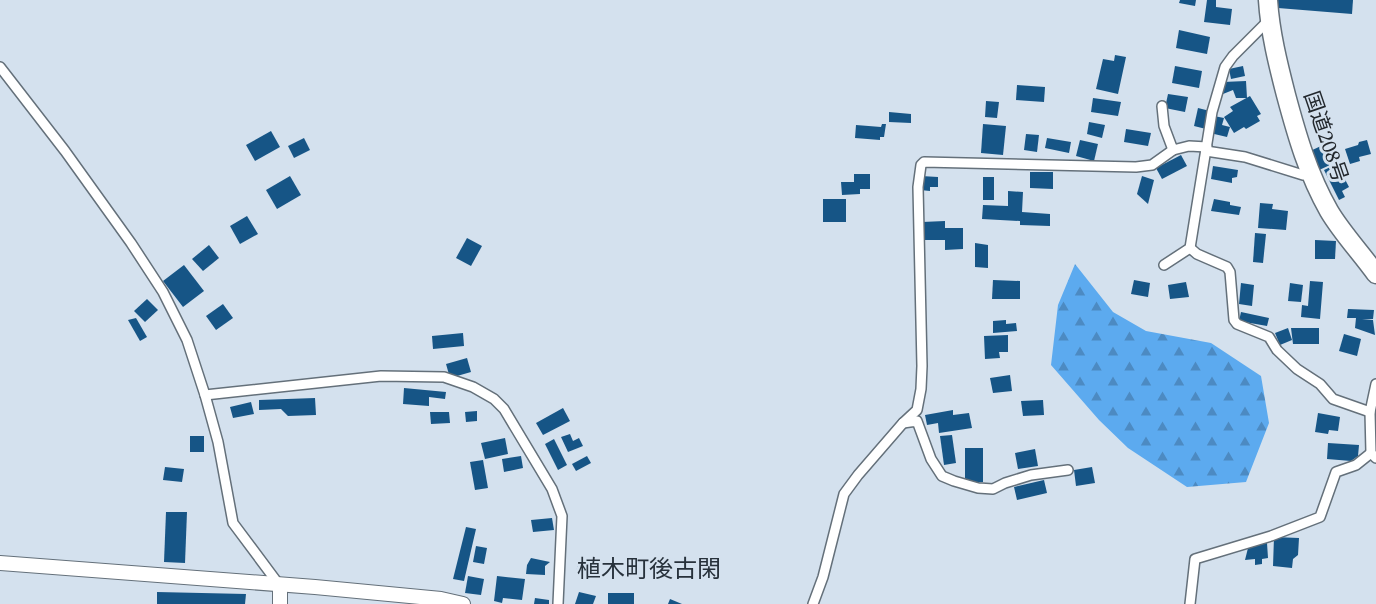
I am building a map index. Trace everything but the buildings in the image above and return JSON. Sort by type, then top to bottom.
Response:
[{"type":"highway","name":"国道208号","points":[[1268,0],[1269,20],[1277,60],[1309,174],[1330,213],[1376,274]]},
{"type":"street","points":[[1164,266],[1190,248],[1212,112],[1225,67],[1269,20]]},
{"type":"street","points":[[0,67],[65,151],[163,292],[186,340],[205,394],[218,442],[233,522],[280,586],[280,604]]},
{"type":"street","points":[[1162,106],[1164,126],[1173,150]]},
{"type":"street","points":[[813,604],[823,577],[844,494],[903,423],[917,410],[921,389],[918,188],[921,165],[924,162],[1136,167],[1152,165],[1173,150],[1189,147],[1245,157],[1304,175],[1309,174]]},
{"type":"street","points":[[1190,248],[1197,254],[1227,267],[1230,272],[1234,320],[1237,324],[1269,338],[1297,369],[1320,384],[1333,399],[1370,412]]},
{"type":"street","points":[[205,394],[381,376],[444,377],[473,387],[494,399],[504,409],[546,479],[562,516],[558,604]]},
{"type":"street","points":[[1190,604],[1195,559],[1271,536],[1320,517],[1336,472],[1374,456],[1370,412],[1376,384]]},
{"type":"street","points":[[903,423],[917,421],[931,459],[942,476],[978,488],[993,489],[1031,475],[1068,470]]},
{"type":"street","points":[[0,563],[113,570],[402,595],[463,604]]},
{"type":"green space","points":[[1075,264],[1113,312],[1146,331],[1211,343],[1261,376],[1269,423],[1246,482],[1187,487],[1128,448],[1099,420],[1051,365],[1058,305]]},
{"type":"district","name":"植木町後古閑","points":[[649,570]]}]
